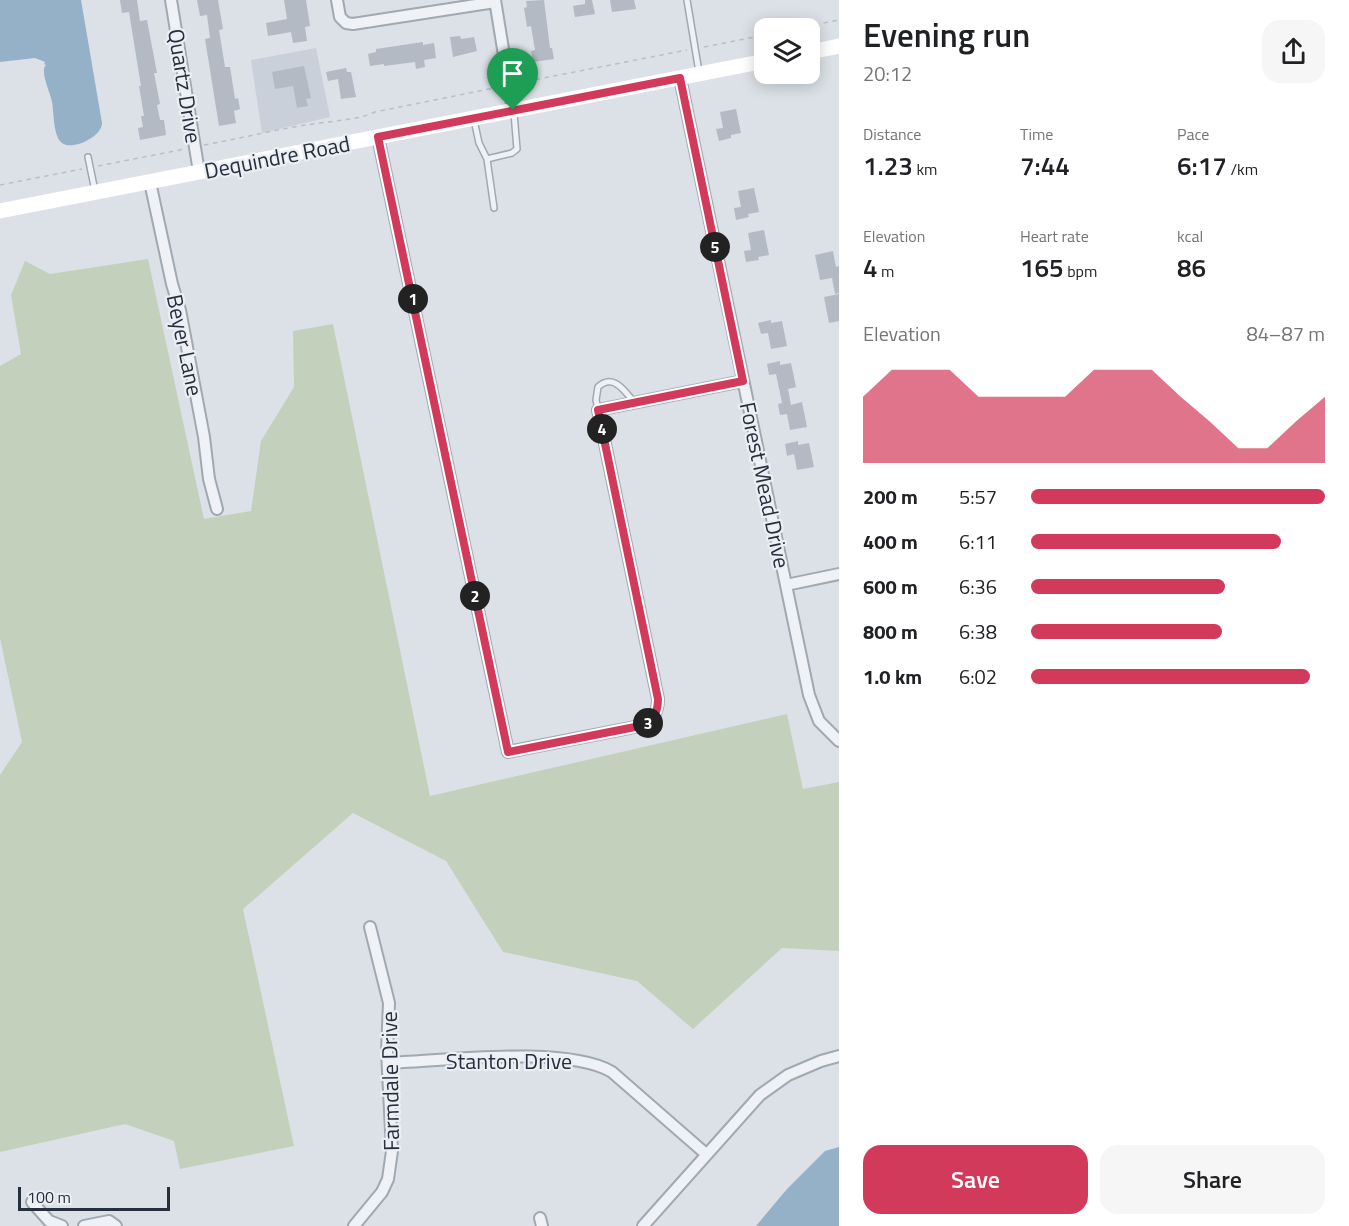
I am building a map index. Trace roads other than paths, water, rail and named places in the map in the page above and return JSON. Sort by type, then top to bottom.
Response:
[{"type":"main road","points":[[820,50],[839,46]]},
{"type":"main road","name":"Dequindre Road","points":[[0,211],[754,63]]},
{"type":"street","name":"Quartz Drive","points":[[171,0],[199,172]]},
{"type":"street","points":[[338,0],[340,17],[346,23],[353,24],[495,1],[513,110]]},
{"type":"street","name":"Forest Mead Drive","points":[[680,78],[813,709],[826,730],[839,741]]},
{"type":"street","points":[[378,137],[508,752],[647,724],[658,709],[658,699],[598,410],[743,381]]},
{"type":"street","name":"Beyer Lane","points":[[150,182],[172,284],[180,310],[204,437],[209,479],[217,509]]},
{"type":"street","points":[[786,585],[839,574]]},
{"type":"street","name":"Farmdale Drive","points":[[354,1226],[379,1197],[389,1172],[392,1150],[388,1063],[389,1003],[370,927]]},
{"type":"street","points":[[643,1226],[747,1107],[773,1085],[804,1068],[839,1056]]},
{"type":"street","name":"Stanton Drive","points":[[388,1063],[529,1057],[594,1064],[605,1068],[620,1079],[706,1154]]},
{"type":"street","points":[[32,1202],[49,1221],[62,1226]]},
{"type":"street","points":[[84,1226],[105,1222],[115,1224]]},
{"type":"lane","points":[[687,0],[699,74]]},
{"type":"lane","points":[[486,159],[512,153],[517,149],[513,110]]},
{"type":"lane","points":[[474,118],[479,143],[486,159],[495,207]]},
{"type":"lane","points":[[88,157],[95,193]]},
{"type":"lane","points":[[598,410],[596,400],[598,387],[609,381],[615,382],[634,403]]},
{"type":"water","points":[[0,0],[81,0],[102,123],[101,128],[92,138],[72,145],[59,140],[45,77],[45,62],[35,58],[0,62]]},
{"type":"water","points":[[839,1147],[839,1226],[756,1226],[787,1189],[825,1151]]}]
